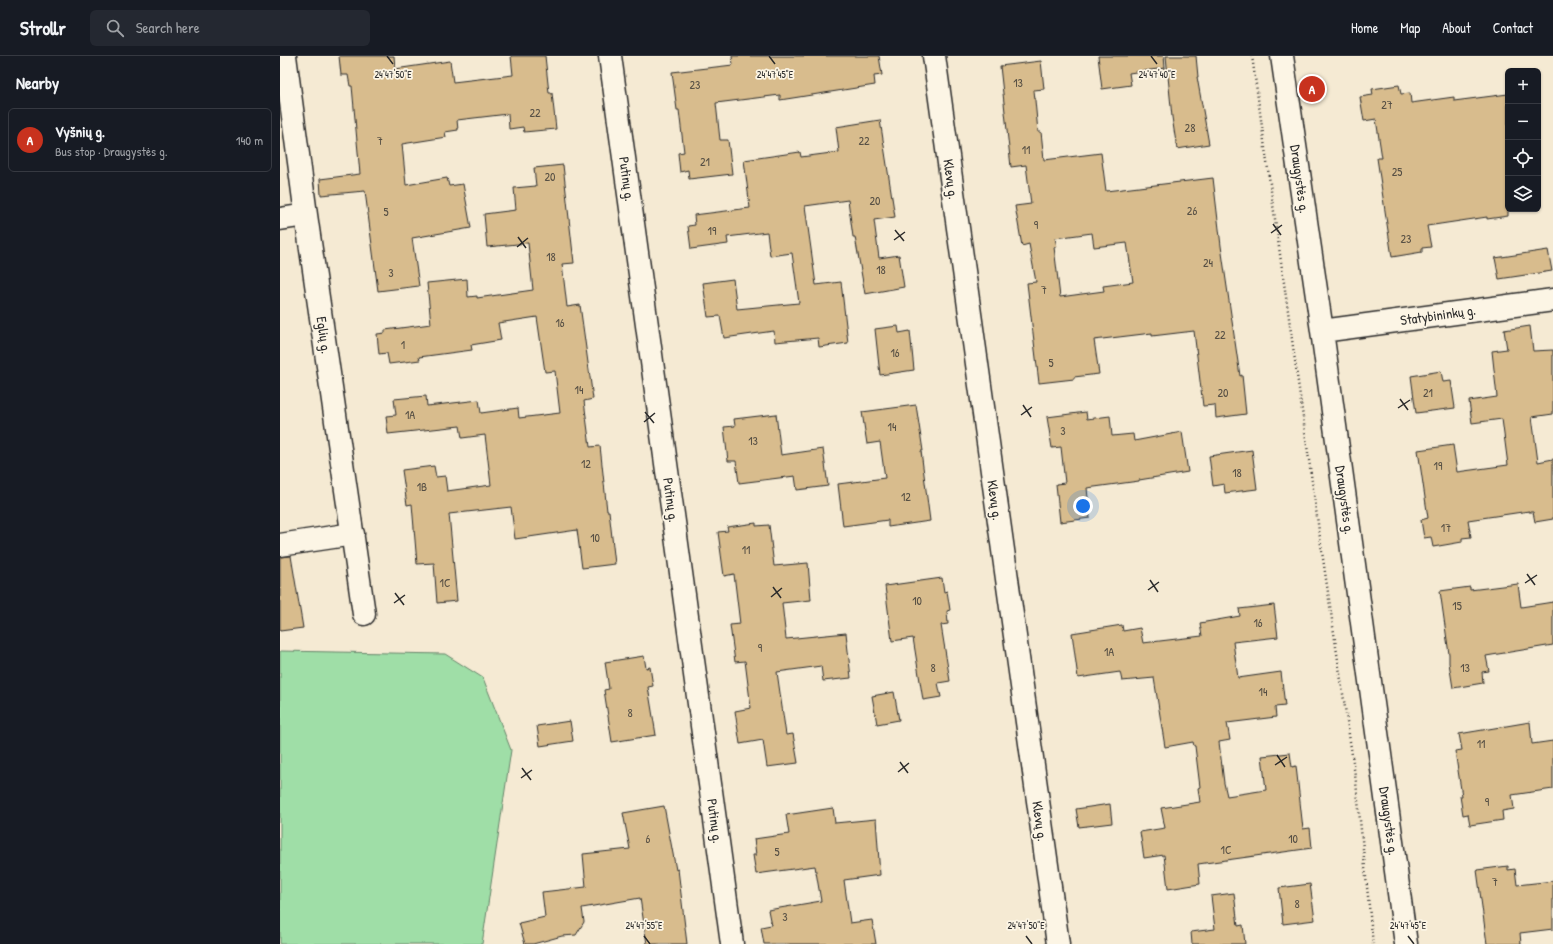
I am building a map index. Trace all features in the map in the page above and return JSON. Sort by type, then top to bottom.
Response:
[{"type":"street","name":"Eglių g.","points":[[285,56],[306,215],[364,614]]},
{"type":"street","name":"Putinų g.","points":[[610,56],[732,944]]},
{"type":"street","name":"Klevų g.","points":[[934,56],[1058,944]]},
{"type":"street","name":"Draugystės g.","points":[[1282,56],[1322,330],[1406,944]]},
{"type":"street","points":[[280,219],[306,215]]},
{"type":"street","name":"Statybininkų g.","points":[[1322,330],[1553,300]]},
{"type":"street","points":[[280,545],[353,534]]},
{"type":"path","points":[[1252,56],[1356,782],[1373,944]]},
{"type":"green space","points":[[280,651],[445,654],[483,678],[511,750],[482,944],[280,944]]},
{"type":"building","points":[[339,56],[394,56],[395,69],[450,61],[453,82],[513,75],[511,56],[545,56],[549,93],[552,93],[556,129],[524,132],[523,127],[509,129],[508,114],[457,120],[458,130],[445,132],[446,137],[402,144],[406,185],[447,178],[449,186],[463,184],[471,228],[412,238],[419,286],[378,291],[365,191],[321,195],[320,179],[360,174],[352,86],[350,86],[348,75],[341,75]]},
{"type":"building","points":[[732,56],[879,56],[882,75],[874,76],[875,85],[780,100],[780,95],[716,103],[720,140],[728,140],[732,174],[689,179],[688,170],[680,172],[678,153],[684,152],[679,110],[677,110],[672,72],[733,65]]},
{"type":"building","points":[[1098,56],[1164,56],[1165,68],[1129,73],[1131,85],[1102,89]]},
{"type":"building","points":[[1166,56],[1196,56],[1197,77],[1209,144],[1177,149],[1172,117]]},
{"type":"building","points":[[1041,61],[1044,89],[1034,90],[1038,132],[1041,132],[1044,160],[1101,153],[1106,191],[1213,178],[1221,246],[1240,376],[1242,375],[1246,414],[1216,418],[1215,405],[1203,406],[1194,331],[1152,336],[1152,333],[1094,340],[1099,374],[1074,377],[1074,379],[1039,383],[1027,283],[1036,282],[1029,244],[1022,246],[1015,206],[1031,204],[1026,165],[1011,167],[1000,66]],"holes":[[[1092,233],[1094,247],[1127,243],[1133,282],[1103,286],[1104,291],[1060,297],[1054,247],[1057,247],[1055,238]]]},
{"type":"building","points":[[1399,85],[1401,94],[1410,93],[1411,103],[1454,97],[1454,101],[1505,94],[1505,212],[1508,212],[1508,216],[1487,219],[1487,217],[1427,226],[1431,247],[1422,248],[1422,252],[1392,257],[1377,158],[1382,158],[1376,119],[1364,121],[1360,97],[1373,95],[1372,89]]},
{"type":"building","points":[[880,120],[895,217],[874,220],[879,258],[899,255],[904,287],[865,294],[855,237],[853,237],[848,200],[805,206],[816,285],[841,282],[848,343],[819,347],[818,338],[775,342],[774,331],[724,338],[720,316],[708,317],[703,283],[733,279],[737,309],[799,303],[792,253],[770,256],[767,232],[727,237],[728,244],[691,249],[688,226],[695,225],[694,215],[750,208],[744,160],[800,152],[801,157],[839,152],[836,127]]},
{"type":"building","points":[[563,165],[574,263],[562,264],[567,307],[580,305],[593,399],[584,401],[590,447],[600,446],[607,511],[609,511],[615,564],[582,568],[577,530],[515,539],[511,507],[449,514],[457,601],[437,603],[434,563],[417,564],[412,504],[407,505],[402,470],[434,466],[436,477],[445,476],[447,491],[491,485],[485,435],[462,438],[460,426],[388,434],[386,416],[396,415],[394,399],[426,396],[427,406],[479,400],[481,413],[518,408],[519,418],[560,413],[555,371],[545,372],[537,317],[498,323],[501,340],[471,345],[472,350],[419,357],[420,360],[389,364],[387,353],[379,354],[377,334],[385,333],[385,330],[431,324],[427,283],[467,279],[468,297],[477,296],[477,298],[533,290],[528,243],[487,247],[484,214],[516,210],[514,188],[536,186],[534,168]]},
{"type":"building","points":[[1548,250],[1552,271],[1499,279],[1495,258]]},
{"type":"building","points":[[898,326],[899,333],[910,331],[914,370],[880,375],[875,329]]},
{"type":"building","points":[[1530,326],[1533,351],[1553,350],[1553,414],[1532,417],[1538,462],[1553,459],[1553,519],[1535,522],[1533,512],[1529,511],[1468,520],[1471,537],[1462,538],[1462,542],[1433,547],[1431,537],[1424,538],[1421,520],[1428,518],[1418,450],[1453,445],[1457,472],[1508,465],[1502,419],[1472,423],[1469,401],[1497,397],[1492,351],[1507,349],[1504,330]]},
{"type":"building","points":[[1441,371],[1443,382],[1451,381],[1455,408],[1416,413],[1411,376]]},
{"type":"building","points":[[916,405],[923,451],[921,451],[930,521],[888,527],[888,520],[843,526],[838,484],[885,478],[880,442],[867,444],[862,412]]},
{"type":"building","points":[[1086,412],[1087,419],[1110,416],[1112,436],[1133,434],[1134,441],[1182,432],[1188,472],[1139,481],[1087,488],[1090,518],[1060,522],[1056,484],[1065,483],[1061,447],[1052,448],[1047,417]]},
{"type":"building","points":[[776,414],[781,455],[823,449],[828,486],[797,490],[795,476],[739,483],[736,461],[728,461],[724,427],[735,426],[734,419]]},
{"type":"building","points":[[1252,450],[1257,489],[1225,493],[1224,484],[1213,486],[1209,456]]},
{"type":"building","points":[[756,523],[756,526],[769,525],[774,566],[808,563],[811,600],[782,603],[786,639],[846,633],[851,678],[823,681],[821,666],[777,672],[786,735],[793,734],[798,763],[767,767],[763,740],[740,744],[735,711],[751,708],[745,661],[735,662],[730,625],[740,624],[734,574],[724,576],[718,532],[728,531],[727,527]]},
{"type":"building","points":[[291,556],[303,628],[280,631],[280,557]]},
{"type":"building","points":[[942,578],[944,592],[947,591],[950,610],[947,611],[948,624],[941,625],[950,681],[938,683],[941,697],[923,700],[913,638],[892,641],[885,586]]},
{"type":"building","points":[[1518,584],[1521,607],[1553,602],[1553,645],[1486,656],[1489,671],[1482,672],[1483,683],[1453,688],[1440,591],[1470,587],[1470,590]]},
{"type":"building","points":[[1274,605],[1278,637],[1233,642],[1238,678],[1281,672],[1285,706],[1275,707],[1276,717],[1227,723],[1230,740],[1219,742],[1224,783],[1227,796],[1266,790],[1262,756],[1290,753],[1292,767],[1296,766],[1303,829],[1310,828],[1312,848],[1198,864],[1200,884],[1168,889],[1164,855],[1144,858],[1140,832],[1165,828],[1161,808],[1200,802],[1198,788],[1200,787],[1195,746],[1193,742],[1165,747],[1154,678],[1122,681],[1120,672],[1078,678],[1072,633],[1122,625],[1123,631],[1140,628],[1143,643],[1202,636],[1200,623],[1240,616],[1239,609]]},
{"type":"building","points":[[644,656],[646,668],[650,667],[653,686],[648,687],[656,735],[612,742],[604,690],[609,689],[605,662]]},
{"type":"building","points":[[894,692],[899,720],[877,724],[872,696]]},
{"type":"building","points":[[570,721],[573,741],[540,746],[537,726]]},
{"type":"building","points":[[1530,722],[1532,744],[1553,741],[1553,789],[1512,795],[1514,809],[1502,811],[1503,820],[1470,825],[1468,814],[1463,815],[1460,796],[1462,796],[1455,751],[1462,750],[1459,734]]},
{"type":"building","points":[[1110,804],[1112,823],[1079,827],[1076,809]]},
{"type":"building","points":[[664,806],[676,870],[678,869],[687,944],[647,944],[640,898],[582,908],[584,922],[576,935],[562,936],[533,944],[525,944],[519,923],[545,917],[542,892],[586,887],[583,854],[630,849],[623,813]]},
{"type":"building","points":[[833,808],[835,823],[876,819],[880,875],[844,880],[850,923],[872,920],[876,944],[764,944],[761,927],[771,925],[768,910],[821,901],[815,866],[756,874],[753,855],[756,855],[754,839],[789,834],[786,815]]},
{"type":"building","points":[[1508,866],[1508,870],[1515,869],[1517,885],[1553,881],[1553,929],[1520,933],[1521,944],[1487,944],[1477,870]]},
{"type":"building","points":[[1310,884],[1315,920],[1283,924],[1279,888]]},
{"type":"building","points":[[1234,893],[1238,926],[1243,925],[1245,944],[1192,944],[1191,932],[1215,929],[1211,896]]},
{"type":"place","name":"Vyšnių g.","points":[[1312,89]]}]
